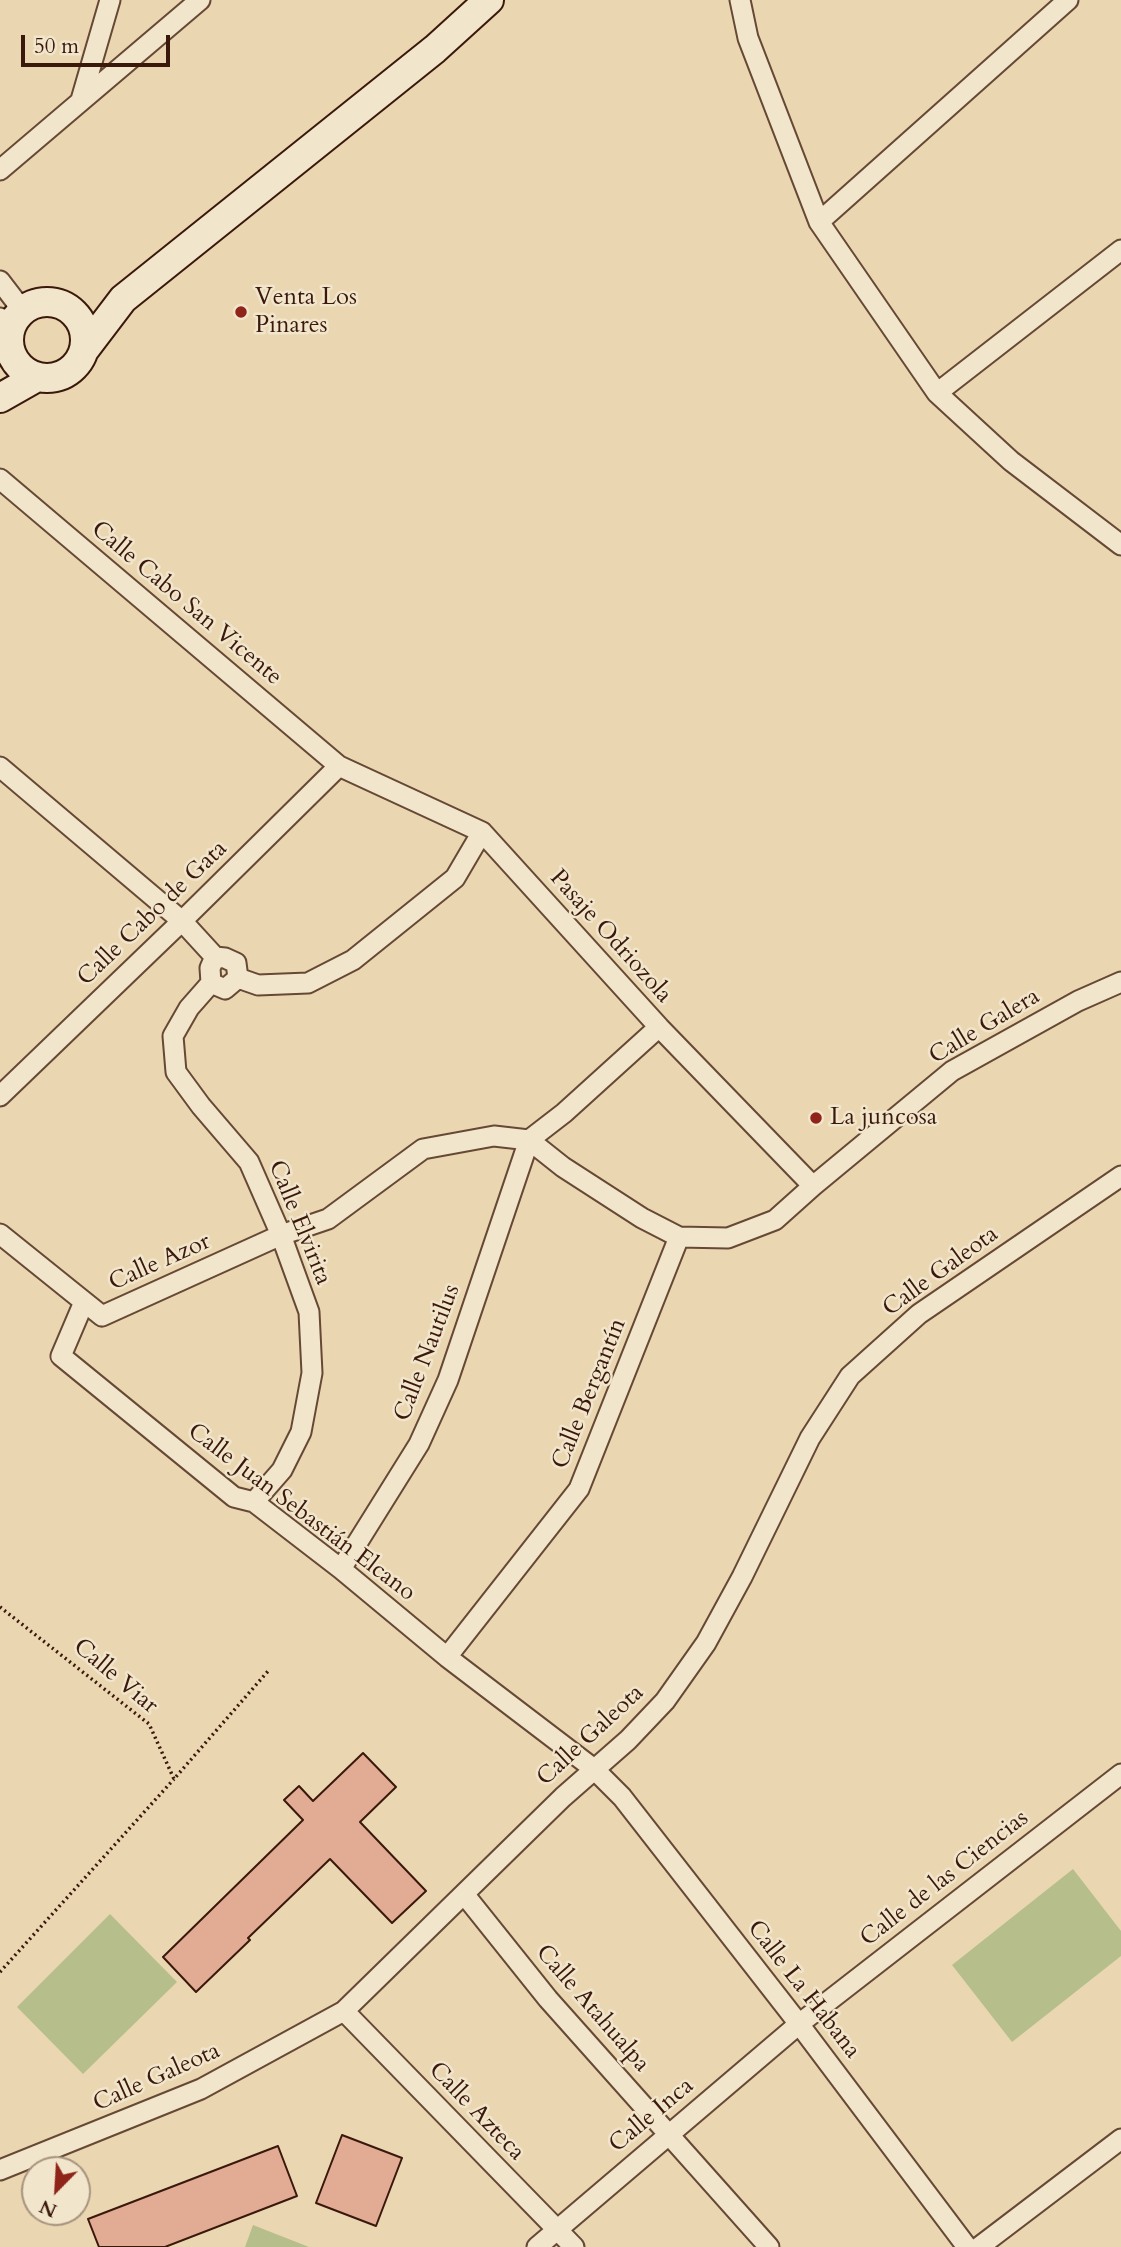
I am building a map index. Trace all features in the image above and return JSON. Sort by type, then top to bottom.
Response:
[{"type":"street","points":[[81,101],[110,0]]},
{"type":"street","points":[[0,170],[200,0]]},
{"type":"street","points":[[0,281],[10,326],[12,357],[18,366],[29,374],[51,379],[61,376],[80,361],[85,349],[123,299],[435,49],[489,0]]},
{"type":"street","points":[[435,49],[505,0]]},
{"type":"street","points":[[740,0],[748,38],[819,222],[937,393],[1011,461],[1121,545]]},
{"type":"street","points":[[819,222],[1068,0]]},
{"type":"street","points":[[937,393],[1121,250]]},
{"type":"street","points":[[0,371],[10,326],[33,304],[123,299]]},
{"type":"street","points":[[60,304],[72,310],[82,324],[86,337],[85,349]]},
{"type":"street","points":[[0,398],[37,377]]},
{"type":"street","name":"Calle Cabo San Vicente","points":[[0,479],[340,766]]},
{"type":"street","points":[[0,766],[182,921],[215,957],[236,963],[238,978]]},
{"type":"street","name":"Pasaje Odriozola","points":[[340,766],[482,832],[659,1027],[813,1186]]},
{"type":"street","name":"Calle Cabo de Gata","points":[[0,1096],[340,766]]},
{"type":"street","points":[[238,978],[258,985],[308,983],[353,960],[455,878],[482,832]]},
{"type":"street","points":[[215,957],[210,968],[211,983],[225,989],[238,978]]},
{"type":"street","name":"Calle Galera","points":[[529,1140],[574,1175],[642,1218],[679,1237],[729,1238],[775,1220],[952,1071],[1078,1001],[1121,982]]},
{"type":"street","name":"Calle Elvirita","points":[[211,983],[189,1008],[173,1037],[176,1072],[248,1162],[281,1235],[309,1312],[312,1373],[301,1432],[282,1470],[254,1502]]},
{"type":"street","points":[[281,1235],[328,1219],[423,1149],[494,1136],[529,1140],[564,1114],[659,1027]]},
{"type":"street","name":"Calle Nautilus","points":[[341,1569],[419,1444],[438,1401],[529,1140]]},
{"type":"street","name":"Calle Galeota","points":[[0,2170],[201,2089],[344,2011],[563,1797],[628,1741],[665,1701],[706,1643],[742,1577],[810,1438],[850,1376],[919,1314],[1121,1176]]},
{"type":"street","name":"Calle Azor","points":[[0,1234],[102,1316],[281,1235]]},
{"type":"street","name":"Calle Bergantín","points":[[447,1657],[579,1489],[679,1237]]},
{"type":"street","name":"Calle Juan Sebastián Elcano","points":[[84,1302],[61,1356],[234,1497],[254,1502],[341,1569],[447,1657],[594,1769]]},
{"type":"street","name":"Calle La Habana","points":[[594,1769],[622,1797],[799,2024],[967,2247]]},
{"type":"street","name":"Calle de las Ciencias","points":[[799,2024],[1121,1774]]},
{"type":"street","name":"Calle Atahualpa","points":[[464,1894],[548,1999],[769,2247]]},
{"type":"street","name":"Calle Azteca","points":[[344,2011],[574,2247]]},
{"type":"street","name":"Calle Inca","points":[[537,2247],[799,2024]]},
{"type":"street","points":[[979,2247],[1121,2139]]},
{"type":"path","name":"Calle Viar","points":[[0,1607],[149,1724],[174,1779]]},
{"type":"path","points":[[0,1972],[269,1670]]},
{"type":"green space","points":[[1073,1869],[1121,1931],[1121,1956],[1012,2042],[952,1965]]},
{"type":"green space","points":[[110,1914],[177,1982],[83,2074],[17,2007]]},
{"type":"green space","points":[[253,2225],[309,2247],[245,2247]]},
{"type":"building","points":[[363,1753],[396,1787],[360,1822],[426,1891],[392,1923],[330,1859],[196,1992],[163,1957],[303,1820],[284,1800],[299,1786],[313,1801]]},
{"type":"building","points":[[342,2135],[402,2158],[376,2226],[316,2203]]},
{"type":"building","points":[[278,2146],[297,2196],[165,2247],[99,2247],[91,2226],[91,2218]]},
{"type":"place","name":"Venta Los Pinares","points":[[241,312]]},
{"type":"place","name":"La juncosa","points":[[816,1118]]}]
